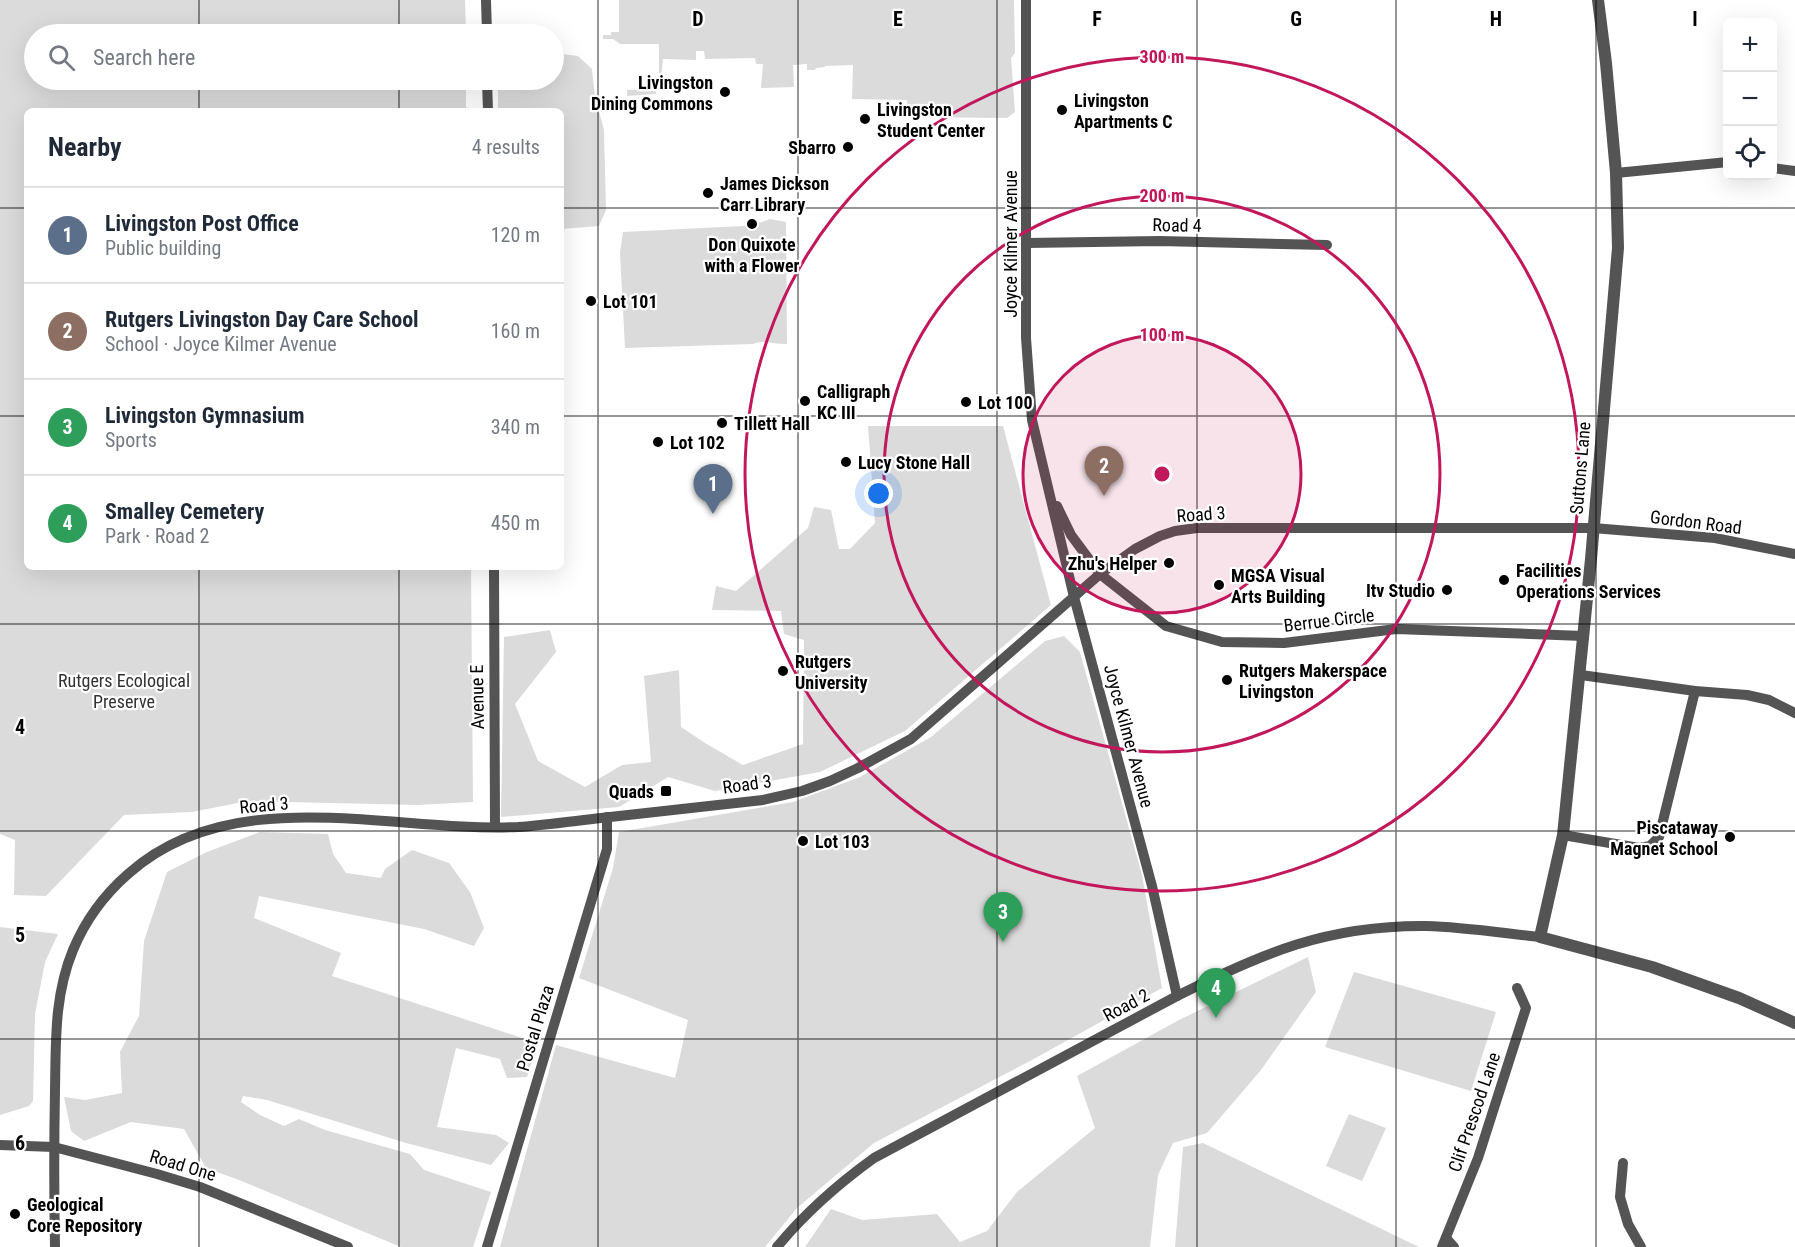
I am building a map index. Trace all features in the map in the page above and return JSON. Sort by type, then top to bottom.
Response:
[{"type":"street","points":[[486,0],[487,24]]},
{"type":"street","name":"Joyce Kilmer Avenue","points":[[1026,0],[1026,338],[1029,393],[1035,436],[1074,597],[1152,886],[1177,996]]},
{"type":"street","name":"Suttons Lane","points":[[1540,937],[1563,835],[1581,675],[1618,248],[1616,173],[1598,0]]},
{"type":"street","points":[[488,90],[488,108]]},
{"type":"street","points":[[1616,173],[1723,162]]},
{"type":"street","points":[[1777,169],[1795,171]]},
{"type":"street","name":"Road 4","points":[[1027,243],[1160,241],[1327,245]]},
{"type":"street","name":"Joyce Kilmer Avenue","points":[[1047,485],[1071,535],[1100,574]]},
{"type":"street","name":"Road 3","points":[[55,1247],[56,1014],[62,984],[73,950],[93,914],[112,888],[141,862],[167,845],[223,825],[253,821],[291,818],[518,827],[784,796],[811,788],[858,768],[911,739],[1100,574],[1135,549],[1175,531],[1197,528],[1593,528]]},
{"type":"street","name":"Gordon Road","points":[[1593,528],[1715,538],[1795,554]]},
{"type":"street","name":"Avenue E","points":[[494,570],[495,827]]},
{"type":"street","name":"Berrue Circle","points":[[1100,574],[1166,626],[1222,642],[1284,643],[1396,629],[1583,636]]},
{"type":"street","points":[[1581,675],[1695,691],[1747,695],[1769,700],[1795,712]]},
{"type":"street","points":[[1563,835],[1640,848],[1650,846],[1659,837],[1695,691]]},
{"type":"street","name":"Postal Plaza","points":[[487,1247],[607,849],[607,817]]},
{"type":"street","name":"Road 2","points":[[777,1247],[814,1207],[847,1177],[874,1158],[1177,996],[1226,971],[1271,952],[1311,939],[1351,931],[1391,927],[1428,926],[1540,937]]},
{"type":"street","points":[[1540,937],[1652,967],[1739,998],[1795,1023]]},
{"type":"street","name":"Clif Prescod Lane","points":[[1444,1243],[1478,1158],[1526,1008],[1517,988]]},
{"type":"street","name":"Road One","points":[[0,1145],[54,1147],[200,1187],[348,1247]]},
{"type":"street","points":[[1623,1163],[1620,1197],[1628,1224],[1641,1247]]},
{"type":"street","points":[[1444,1243],[1454,1247]]},
{"type":"green space","name":"Rutgers Ecological Preserve","points":[[0,0],[465,0],[466,24],[24,24],[24,90],[466,90],[466,108],[24,108],[24,570],[471,570],[473,802],[418,805],[248,801],[192,812],[124,815],[46,896],[14,895],[15,840],[0,834]]},
{"type":"green space","points":[[619,0],[1014,0],[1015,53],[1011,58],[1015,112],[1007,118],[907,117],[907,100],[852,99],[853,65],[825,66],[807,70],[807,64],[793,65],[794,87],[761,88],[763,64],[756,64],[755,58],[705,59],[704,51],[696,51],[696,60],[663,59],[660,89],[656,90],[656,94],[627,96],[627,90],[654,89],[654,83],[659,82],[659,44],[620,44],[613,39],[603,39],[603,35],[619,32]]},
{"type":"green space","points":[[564,54],[578,56],[592,69],[595,97],[604,130],[606,210],[599,226],[564,229],[564,108],[498,108],[498,90],[564,90]]},
{"type":"green space","points":[[770,219],[786,222],[787,344],[761,342],[625,348],[620,253],[623,232],[743,226]]},
{"type":"green space","points":[[868,426],[1003,426],[1051,605],[905,731],[820,772],[715,791],[668,777],[619,807],[501,817],[504,637],[550,630],[556,652],[515,704],[538,761],[585,787],[622,765],[651,762],[644,676],[679,670],[681,727],[743,765],[803,744],[804,640],[784,634],[781,611],[712,610],[716,586],[736,591],[808,528],[814,507],[831,510],[839,549],[850,549],[875,523]]},
{"type":"green space","points":[[1064,636],[1080,652],[1142,875],[1162,988],[874,1143],[797,1208],[765,1247],[500,1247],[556,1045],[675,1078],[688,1020],[579,978],[613,868],[619,832],[793,802],[860,777],[931,737],[1045,641]]},
{"type":"green space","points":[[260,832],[328,834],[333,854],[346,873],[381,878],[385,869],[412,850],[449,863],[470,892],[484,928],[474,946],[424,929],[259,896],[254,918],[341,953],[332,976],[538,1043],[527,1077],[507,1078],[500,1059],[456,1048],[437,1127],[496,1135],[509,1143],[491,1165],[406,1143],[267,1100],[243,1096],[241,1102],[260,1115],[284,1126],[299,1119],[325,1130],[410,1154],[424,1170],[491,1192],[473,1247],[401,1247],[206,1168],[184,1129],[131,1122],[84,1141],[71,1131],[64,1097],[85,1100],[122,1093],[120,1052],[139,1016],[144,941],[167,872],[207,852]]},
{"type":"green space","points":[[0,927],[58,934],[45,962],[35,1014],[33,1101],[29,1106],[0,1115]]},
{"type":"green space","points":[[1308,957],[1316,992],[1261,1070],[1207,1133],[1173,1143],[1158,1175],[1150,1247],[805,1247],[831,1209],[862,1220],[937,1214],[960,1242],[987,1231],[1017,1192],[1095,1128],[1077,1076],[1179,1020]]},
{"type":"green space","points":[[1354,972],[1496,1012],[1471,1091],[1325,1047]]},
{"type":"green space","points":[[1349,1114],[1386,1128],[1362,1181],[1326,1166]]},
{"type":"green space","points":[[1203,1143],[1419,1247],[1175,1247],[1183,1147]]},
{"type":"place","name":"Livingston Dining Commons","points":[[725,92]]},
{"type":"place","name":"Livingston Apartments C","points":[[1062,110]]},
{"type":"place","name":"Livingston Student Center","points":[[865,119]]},
{"type":"place","name":"Sbarro","points":[[848,147]]},
{"type":"place","name":"James Dickson Carr Library","points":[[708,193]]},
{"type":"place","name":"Don Quixote with a Flower","points":[[752,224]]},
{"type":"place","name":"Lot 101","points":[[591,301]]},
{"type":"place","name":"Calligraph KC III","points":[[805,401]]},
{"type":"place","name":"Lot 100","points":[[966,402]]},
{"type":"place","name":"Tillett Hall","points":[[722,423]]},
{"type":"place","name":"Lot 102","points":[[658,442]]},
{"type":"place","name":"Lucy Stone Hall","points":[[846,462]]},
{"type":"place","name":"Rutgers Livingston Day Care School","points":[[1104,496]]},
{"type":"place","name":"Livingston Post Office","points":[[713,514]]},
{"type":"place","name":"Zhu's Helper","points":[[1169,563]]},
{"type":"place","name":"Facilities Operations Services","points":[[1504,580]]},
{"type":"place","name":"MGSA Visual Arts Building","points":[[1219,585]]},
{"type":"place","name":"Itv Studio","points":[[1447,590]]},
{"type":"place","name":"Rutgers University","points":[[783,671]]},
{"type":"place","name":"Rutgers Makerspace Livingston","points":[[1227,680]]},
{"type":"place","name":"Quads","points":[[666,791]]},
{"type":"place","name":"Piscataway Magnet School","points":[[1730,837]]},
{"type":"place","name":"Lot 103","points":[[803,841]]},
{"type":"place","name":"Livingston Gymnasium","points":[[1003,942]]},
{"type":"place","name":"Smalley Cemetery","points":[[1216,1018]]},
{"type":"place","name":"Geological Core Repository","points":[[15,1214]]}]
